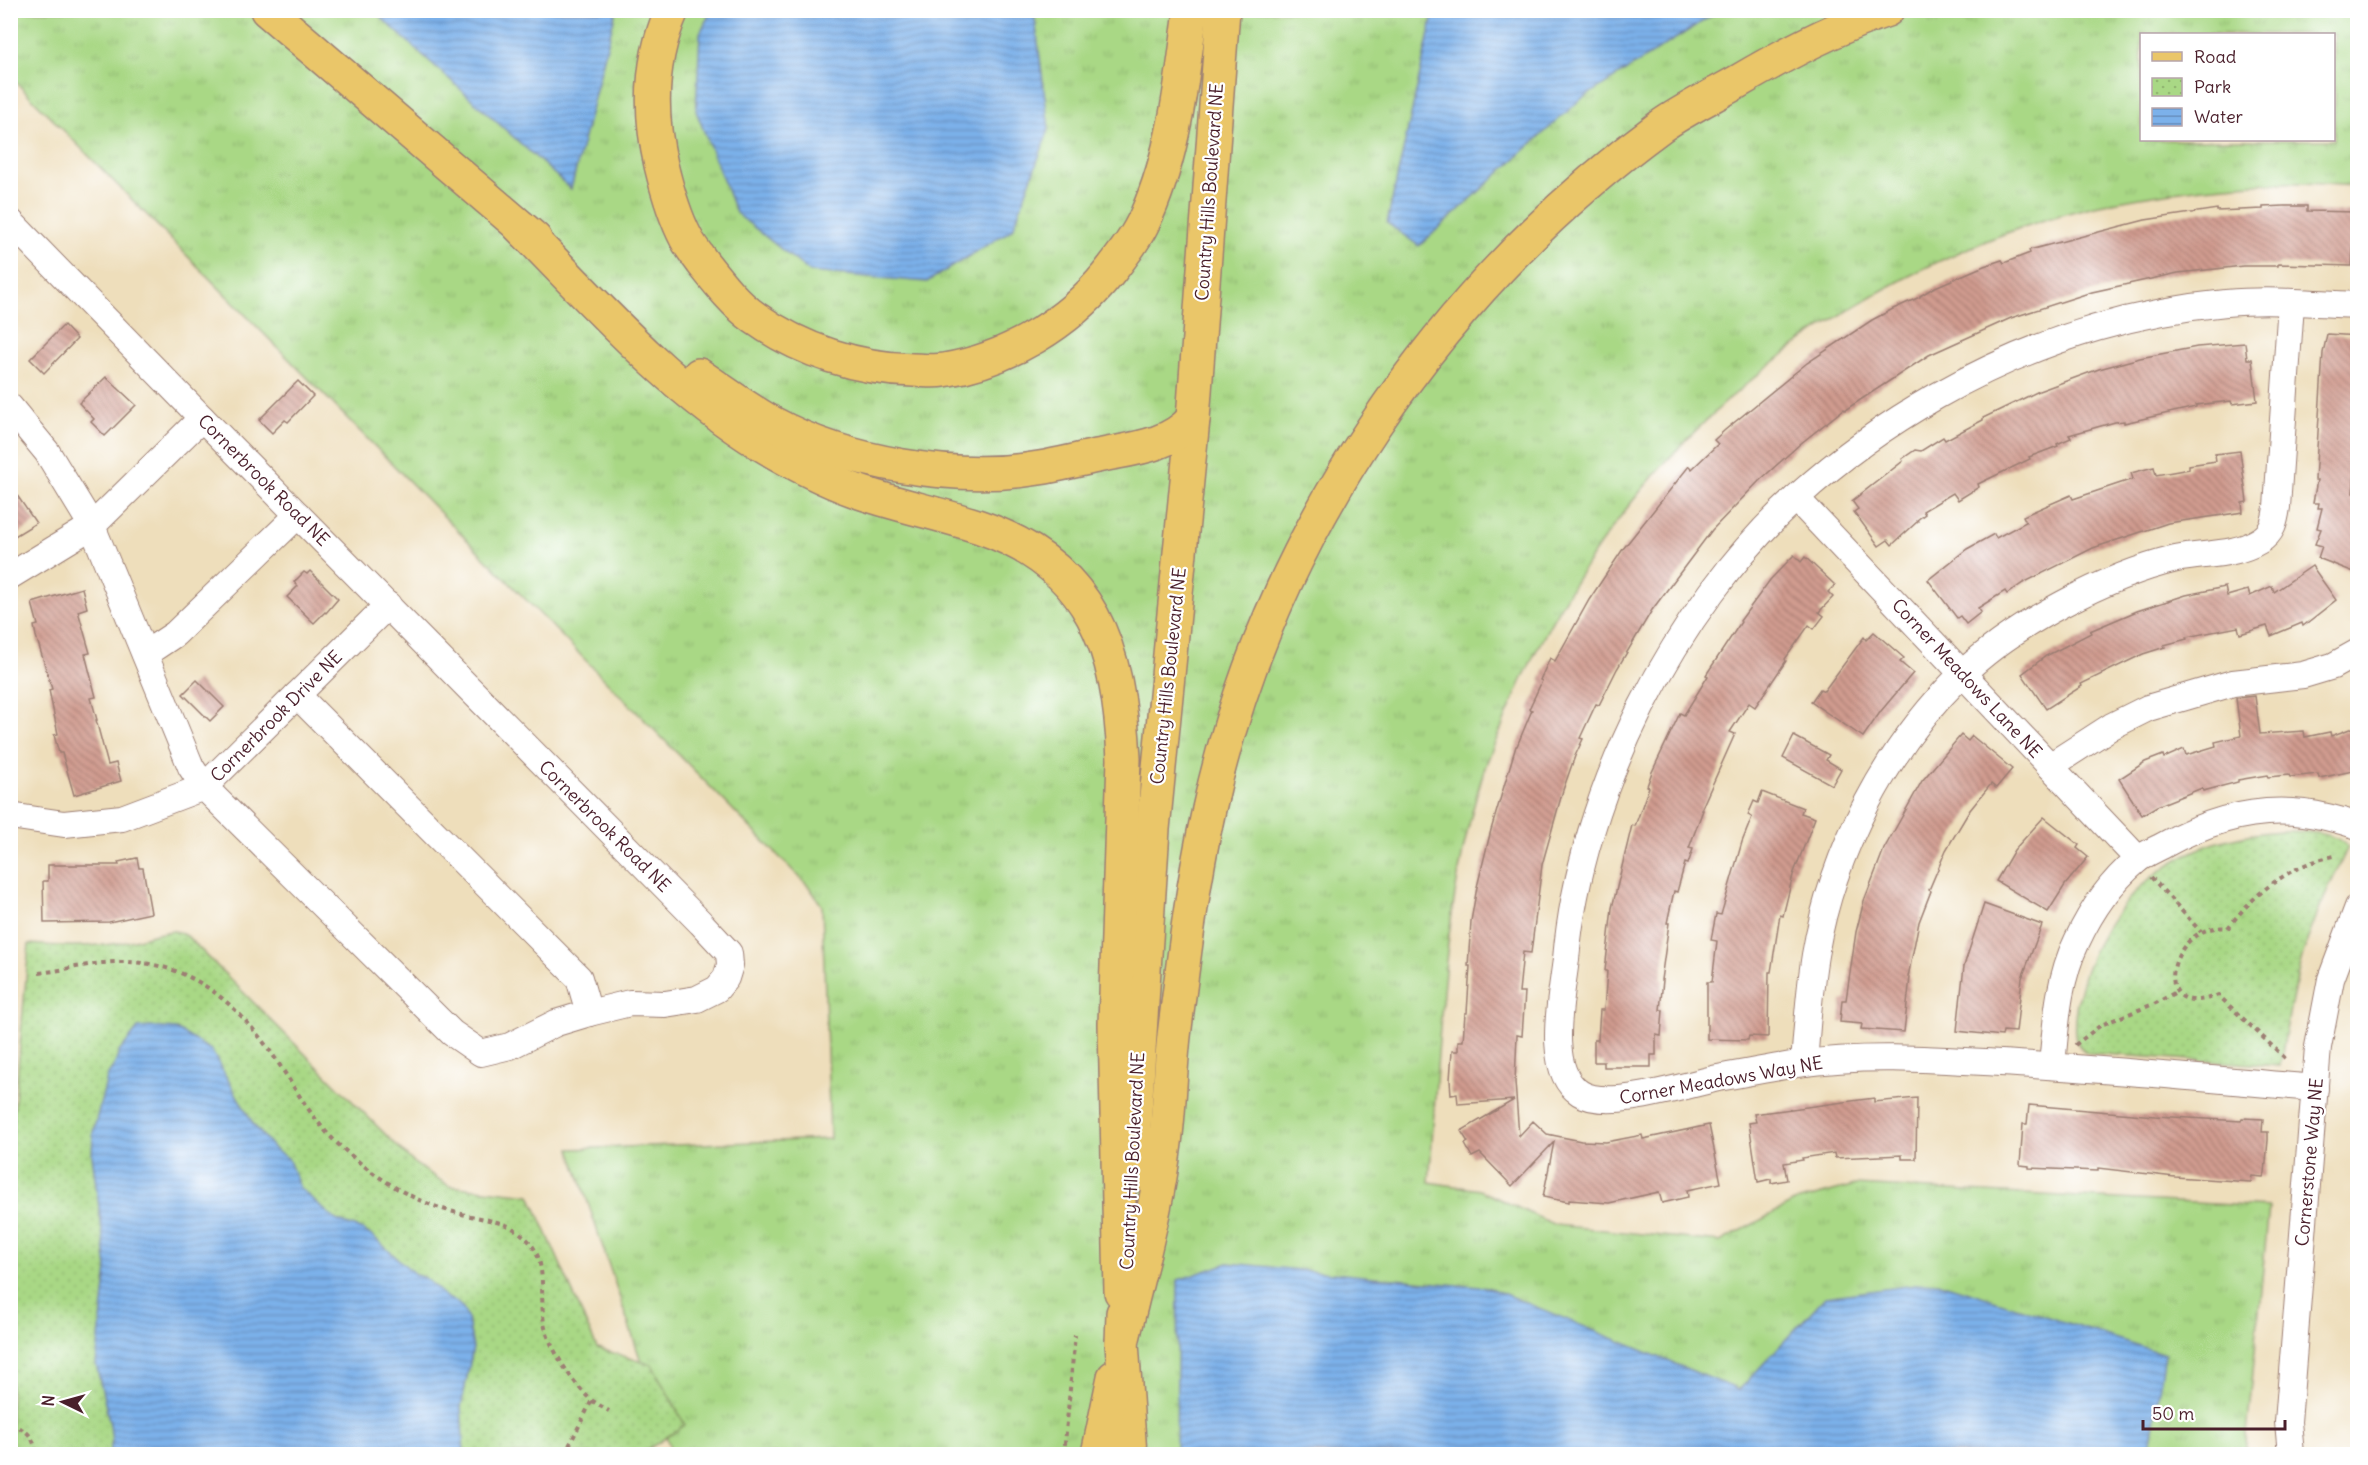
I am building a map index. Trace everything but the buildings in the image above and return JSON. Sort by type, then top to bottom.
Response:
[{"type":"main road","points":[[267,10],[519,226],[687,366],[772,423],[812,441],[850,454],[912,467],[974,472],[1037,469],[1153,445],[1184,430],[1193,419]]},
{"type":"main road","points":[[672,10],[662,31],[652,83],[654,138],[667,190],[686,240],[717,282],[754,317],[795,342],[840,358],[886,370],[943,370],[997,355],[1033,338],[1064,318],[1093,292],[1120,258],[1146,216],[1162,173],[1178,113],[1191,10]]},
{"type":"main road","name":"Country Hills Boulevard NE","points":[[1130,1455],[1122,1343],[1152,841],[1193,419],[1223,10]]},
{"type":"main road","points":[[1122,1343],[1155,1201],[1166,1142],[1175,1031],[1209,809],[1243,689],[1286,583],[1341,477],[1406,379],[1483,286],[1568,200],[1664,124],[1772,62],[1869,16],[1887,10]]},
{"type":"main road","points":[[519,226],[654,362],[722,418],[790,461],[854,490],[980,527],[1025,547],[1052,565],[1066,579],[1095,618],[1116,682],[1123,723],[1124,759],[1115,1024],[1122,1343]]},
{"type":"main road","name":"Country Hills Boulevard NE","points":[[1098,1455],[1122,1343]]},
{"type":"street","name":"Cornerbrook Road NE","points":[[10,221],[729,953],[726,978],[717,989],[697,999],[666,1004],[630,1003],[589,1013],[556,1023],[510,1046],[481,1053],[452,1033],[204,787]]},
{"type":"street","name":"Corner Meadows Way NE","points":[[2315,1088],[2052,1066],[1922,1058],[1804,1063],[1622,1099],[1594,1100],[1579,1093],[1565,1079],[1559,1063],[1558,1040],[1568,937],[1578,882],[1596,815],[1620,752],[1650,688],[1688,627],[1724,576],[1796,498],[1849,454],[1902,417],[1977,374],[2040,346],[2100,327],[2168,312],[2228,303],[2358,305]]},
{"type":"street","points":[[1804,1063],[1815,956],[1827,900],[1845,849],[1870,798],[1901,746],[1963,674],[2012,634],[2094,589],[2138,570],[2177,559],[2243,549],[2262,539],[2274,526],[2291,303]]},
{"type":"street","points":[[10,407],[46,452],[92,526],[191,767],[204,787]]},
{"type":"street","points":[[10,576],[92,526],[202,418]]},
{"type":"street","name":"Corner Meadows Lane NE","points":[[1796,498],[2144,867]]},
{"type":"street","points":[[145,654],[175,634],[298,515]]},
{"type":"street","name":"Cornerbrook Drive NE","points":[[10,816],[64,824],[122,818],[204,787],[388,605]]},
{"type":"street","points":[[2050,766],[2112,726],[2148,708],[2196,692],[2233,683],[2303,675],[2333,666],[2358,652]]},
{"type":"street","points":[[297,695],[579,978],[589,1013]]},
{"type":"street","points":[[2052,1066],[2057,1004],[2066,970],[2076,942],[2092,913],[2114,883],[2144,867],[2205,825],[2236,815],[2303,813],[2358,826]]},
{"type":"street","name":"Cornerstone Way NE","points":[[2291,1455],[2288,1422],[2318,1047],[2331,979],[2358,907]]},
{"type":"street","name":"Cornerstone Way NE","points":[[2277,1455],[2288,1422]]},
{"type":"path","points":[[2285,1058],[2218,995],[2190,1000],[2182,998],[2176,992],[2172,980],[2176,958],[2190,940],[2201,932],[2217,926],[2228,927],[2268,886],[2302,866],[2334,856]]},
{"type":"path","points":[[2144,867],[2201,932]]},
{"type":"path","points":[[39,973],[104,963],[141,962],[178,970],[196,978],[245,1020],[264,1042],[321,1128],[353,1158],[421,1202],[509,1226],[522,1233],[532,1244],[541,1261],[544,1325],[580,1388],[592,1400],[609,1411]]},
{"type":"path","points":[[2075,1046],[2102,1025],[2156,1003],[2176,992]]},
{"type":"path","points":[[1064,1455],[1076,1335]]},
{"type":"path","points":[[565,1455],[592,1400]]},
{"type":"path","points":[[10,1426],[27,1431],[33,1440],[36,1455]]},
{"type":"green space","points":[[10,11],[2357,11],[2357,186],[2280,183],[2219,186],[2138,197],[2093,206],[2044,220],[1973,246],[1927,267],[1856,306],[1789,350],[1728,400],[1672,455],[1621,516],[1576,580],[1537,650],[1503,724],[1483,774],[1469,824],[1458,874],[1444,976],[1429,1182],[1480,1190],[1555,1225],[1720,1242],[1796,1201],[1855,1185],[2269,1207],[2245,1454],[672,1454],[570,1149],[830,1139],[822,906],[810,888],[11,77]]},
{"type":"green space","points":[[2282,831],[2327,835],[2342,841],[2348,847],[2306,944],[2292,998],[2280,1066],[2088,1053],[2083,1050],[2077,1042],[2074,1028],[2078,996],[2101,937],[2126,902],[2157,873],[2200,848],[2232,838]]},
{"type":"green space","points":[[175,931],[187,936],[415,1164],[449,1186],[530,1195],[597,1348],[652,1365],[685,1425],[641,1454],[11,1454],[10,1156],[29,944],[74,946],[109,944]]},
{"type":"water","points":[[1434,10],[1719,11],[1581,99],[1419,246],[1387,223]]},
{"type":"water","points":[[374,11],[616,11],[571,189]]},
{"type":"water","points":[[711,11],[1034,11],[1049,129],[1013,229],[927,282],[810,272],[736,213],[696,111],[700,33]]},
{"type":"water","points":[[138,1028],[176,1029],[211,1050],[254,1125],[276,1151],[288,1158],[300,1188],[336,1220],[363,1230],[376,1239],[416,1275],[425,1278],[447,1298],[463,1308],[468,1319],[473,1348],[461,1407],[464,1454],[109,1454],[112,1442],[110,1425],[96,1364],[107,1268],[92,1155],[93,1132],[108,1074],[119,1052]]},
{"type":"water","points":[[1228,1263],[1490,1288],[1739,1390],[1825,1297],[1937,1282],[2165,1354],[2149,1454],[1176,1454],[1178,1280]]}]
